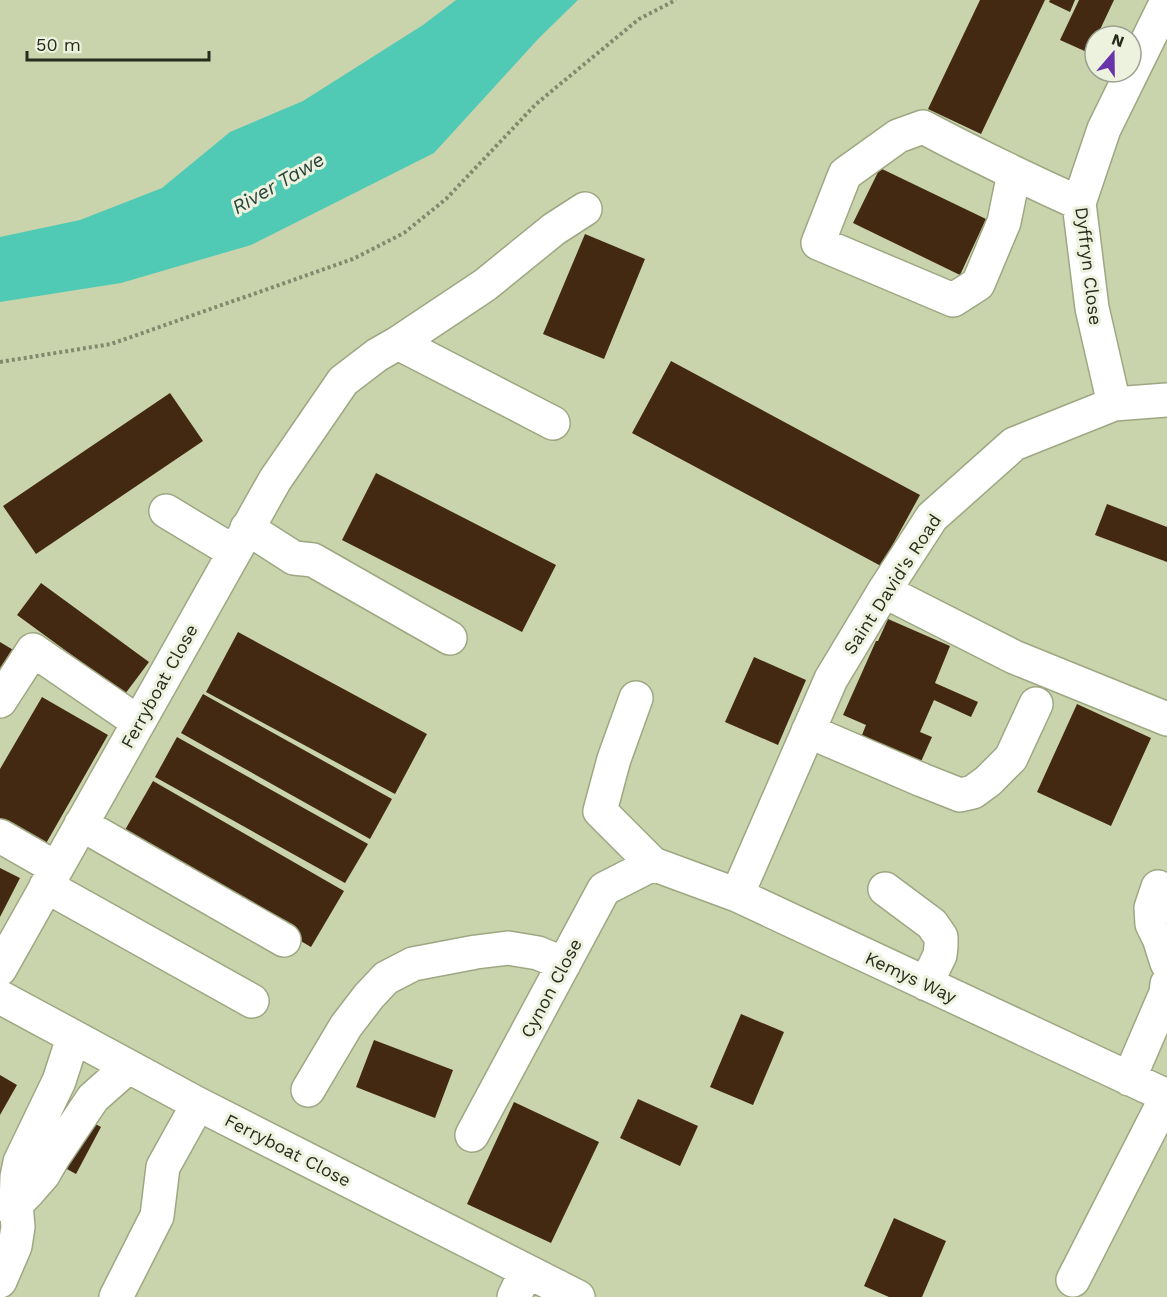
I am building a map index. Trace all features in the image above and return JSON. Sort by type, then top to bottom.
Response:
[{"type":"street","name":"Dyffryn Close","points":[[1114,404],[1092,308],[1079,203],[1104,129],[1167,1]]},
{"type":"street","points":[[1014,172],[1004,222],[978,284],[953,300],[818,243],[845,174],[898,136],[923,127],[968,151],[1014,172],[1079,203]]},
{"type":"street","name":"Ferryboat Close","points":[[0,969],[275,480],[343,381],[377,355],[485,285],[554,229],[585,209]]},
{"type":"street","points":[[398,343],[553,423]]},
{"type":"street","name":"Saint David's Road","points":[[737,895],[831,679],[932,517],[1014,444],[1114,404],[1167,400]]},
{"type":"street","points":[[165,512],[294,558],[313,560],[450,638]]},
{"type":"street","points":[[884,591],[1014,657],[1158,716]]},
{"type":"street","points":[[0,701],[33,651],[138,722]]},
{"type":"street","points":[[636,698],[614,759],[600,811],[652,864]]},
{"type":"street","points":[[808,731],[960,795],[973,792],[988,781],[1011,758],[1036,704]]},
{"type":"street","points":[[81,824],[284,940]]},
{"type":"street","points":[[0,836],[51,877],[252,1001]]},
{"type":"street","name":"Kemys Way","points":[[652,864],[737,895],[1167,1096]]},
{"type":"street","name":"Cynon Close","points":[[472,1135],[604,889],[652,864]]},
{"type":"street","points":[[1158,887],[1151,908],[1152,924],[1167,963]]},
{"type":"street","points":[[885,889],[932,924],[940,937],[940,955],[926,984]]},
{"type":"street","points":[[308,1090],[346,1026],[369,996],[387,978],[413,964],[508,948],[538,953],[564,964]]},
{"type":"street","points":[[1129,1078],[1166,993],[1167,984]]},
{"type":"street","name":"Ferryboat Close","points":[[0,997],[198,1104],[520,1284],[578,1297]]},
{"type":"street","points":[[8,1205],[20,1162],[59,1081],[73,1038]]},
{"type":"street","points":[[8,1205],[29,1191],[43,1176],[93,1098],[128,1067]]},
{"type":"street","points":[[1073,1280],[1167,1096]]},
{"type":"street","points":[[116,1297],[157,1216],[163,1167],[198,1104]]},
{"type":"street","points":[[132,1297],[174,1213],[173,1172],[198,1104]]},
{"type":"street","points":[[0,1172],[8,1205],[18,1227],[15,1246],[0,1281]]},
{"type":"path","points":[[0,362],[111,345],[353,259],[404,233],[446,198],[536,104],[639,18],[676,0]]},
{"type":"water","name":"River Tawe","points":[[456,0],[578,0],[539,38],[434,153],[251,245],[121,283],[0,302],[0,237],[80,220],[162,188],[230,132],[303,101],[423,25]]},
{"type":"building","points":[[980,0],[1045,0],[981,134],[928,109]]},
{"type":"building","points":[[1050,0],[1075,0],[1070,12],[1049,2]]},
{"type":"building","points":[[1079,0],[1114,0],[1103,24],[1083,24],[1083,50],[1060,40]]},
{"type":"building","points":[[880,168],[986,219],[960,275],[853,223]]},
{"type":"building","points":[[585,234],[645,259],[604,359],[543,334]]},
{"type":"building","points":[[671,361],[920,495],[881,566],[632,433]]},
{"type":"building","points":[[170,393],[203,441],[36,554],[3,506]]},
{"type":"building","points":[[376,473],[556,565],[522,632],[342,540]]},
{"type":"building","points":[[1107,504],[1167,527],[1167,562],[1095,535]]},
{"type":"building","points":[[41,583],[149,662],[125,694],[17,615]]},
{"type":"building","points":[[888,619],[950,646],[935,683],[978,702],[971,717],[934,700],[920,732],[932,737],[919,766],[860,740],[866,725],[843,715]]},
{"type":"building","points":[[238,632],[427,734],[395,794],[206,692]]},
{"type":"building","points":[[0,642],[20,654],[0,690]]},
{"type":"building","points":[[754,657],[806,680],[778,745],[725,722]]},
{"type":"building","points":[[203,694],[392,799],[370,839],[181,733]]},
{"type":"building","points":[[42,697],[108,735],[44,847],[0,822],[0,769]]},
{"type":"building","points":[[1077,704],[1151,738],[1111,826],[1037,792]]},
{"type":"building","points":[[177,737],[368,844],[345,883],[155,777]]},
{"type":"building","points":[[153,781],[344,891],[311,947],[121,837]]},
{"type":"building","points":[[0,868],[20,878],[0,917]]},
{"type":"building","points":[[741,1014],[784,1032],[753,1105],[710,1087]]},
{"type":"building","points":[[374,1040],[453,1070],[435,1118],[356,1087]]},
{"type":"building","points":[[0,1075],[17,1085],[0,1115]]},
{"type":"building","points":[[638,1099],[698,1126],[680,1166],[620,1138]]},
{"type":"building","points":[[514,1102],[599,1142],[551,1243],[467,1204]]},
{"type":"building","points":[[90,1121],[101,1127],[76,1174],[65,1168]]},
{"type":"building","points":[[894,1218],[946,1241],[922,1297],[889,1297],[864,1286]]}]
